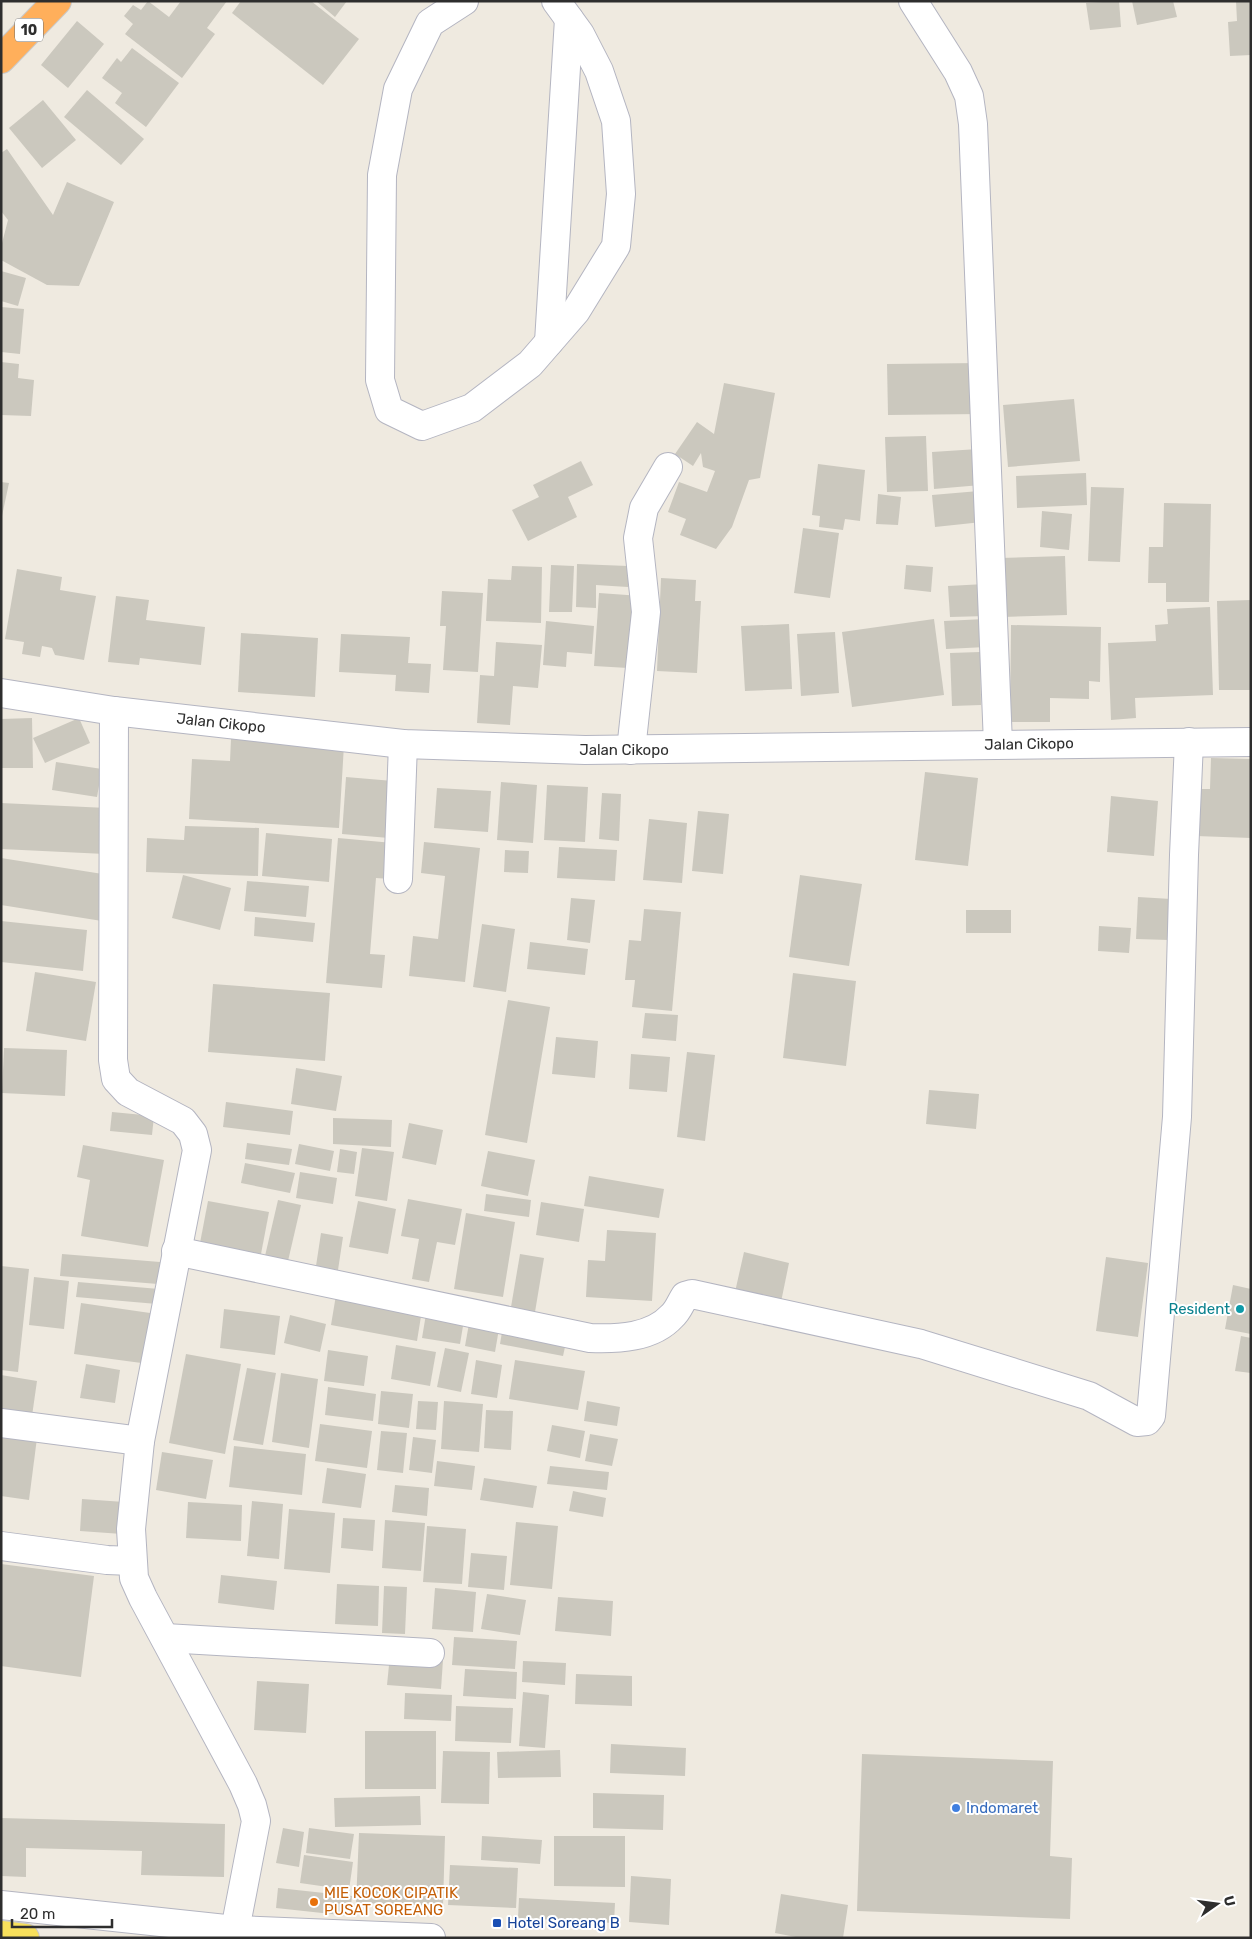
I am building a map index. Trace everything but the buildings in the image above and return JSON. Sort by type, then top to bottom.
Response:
[{"type":"highway","name":"10","points":[[1,59],[57,1]]},
{"type":"main road","points":[[1,1935],[25,1938]]},
{"type":"street","points":[[464,1],[430,23],[398,89],[382,175],[380,380],[389,410],[422,426],[472,408],[530,364],[576,311],[616,246],[621,194],[616,122],[599,71],[580,34],[563,10]]},
{"type":"street","points":[[913,1],[958,72],[969,96],[973,124],[998,744]]},
{"type":"street","points":[[550,342],[563,10]]},
{"type":"street","points":[[631,750],[646,612],[638,538],[644,508],[668,467]]},
{"type":"street","name":"Jalan Cikopo","points":[[1,693],[114,711],[403,744],[631,750],[1251,742]]},
{"type":"street","points":[[114,711],[113,1060],[116,1079],[128,1092],[183,1121],[193,1134],[197,1150],[140,1441],[131,1529],[132,1561],[134,1578],[243,1784],[252,1805],[256,1821],[235,1930]]},
{"type":"street","points":[[176,1252],[590,1338],[613,1339],[645,1332],[674,1315],[685,1296],[692,1294],[921,1344],[1089,1396],[1136,1422],[1147,1421],[1151,1416],[1177,1117],[1189,742]]},
{"type":"street","points":[[398,879],[403,744]]},
{"type":"street","points":[[1,1424],[140,1441]]},
{"type":"street","points":[[1,1546],[107,1560],[132,1561]]},
{"type":"street","points":[[165,1638],[430,1653]]},
{"type":"street","points":[[1,1905],[235,1930],[431,1938]]},
{"type":"place","name":"Resident","points":[[1240,1309]]},
{"type":"place","name":"Indomaret","points":[[956,1808]]},
{"type":"place","name":"MIE KOCOK CIPATIK PUSAT SOREANG","points":[[314,1902]]},
{"type":"place","name":"Hotel Soreang B","points":[[497,1923]]}]
